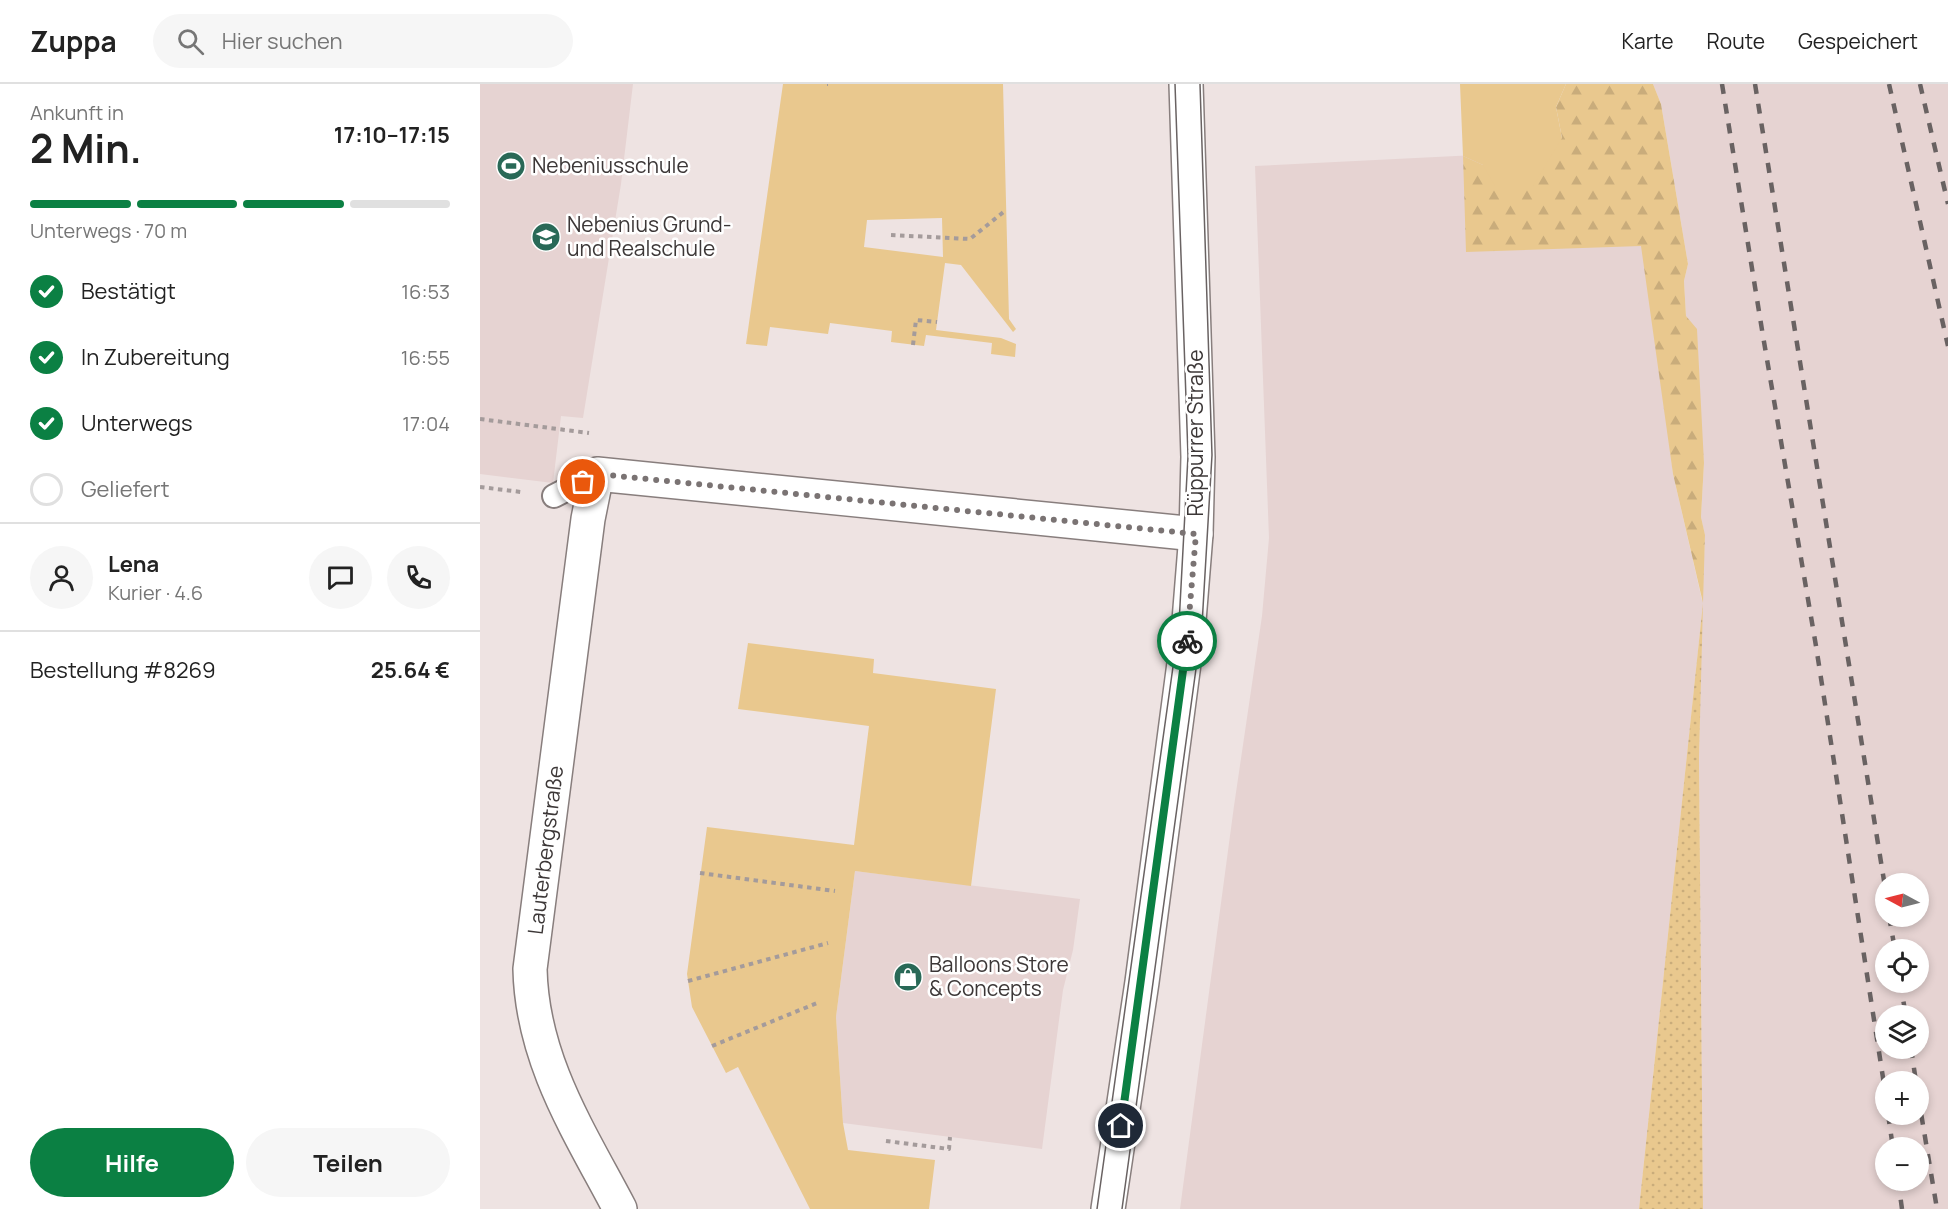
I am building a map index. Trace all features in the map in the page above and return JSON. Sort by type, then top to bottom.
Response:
[{"type":"street","name":"Rüppurrer Straße","points":[[1108,1209],[1185,656],[1196,534],[1198,465],[1196,361],[1186,84]]},
{"type":"street","points":[[597,474],[1196,534]]},
{"type":"street","name":"Lauterbergstraße","points":[[597,474],[588,519],[530,969],[534,1017],[558,1093],[620,1209]]},
{"type":"lane","points":[[554,496],[597,474]]},
{"type":"path","points":[[891,235],[970,238],[1006,210]]},
{"type":"path","points":[[913,345],[916,320],[937,322]]},
{"type":"path","points":[[480,419],[590,433]]},
{"type":"path","points":[[700,873],[835,891]]},
{"type":"path","points":[[688,981],[828,943]]},
{"type":"path","points":[[712,1046],[817,1003]]},
{"type":"path","points":[[886,1141],[949,1149],[950,1137]]},
{"type":"shaded area","name":"Nebenius Grund- und Realschule","points":[[480,84],[633,84],[621,184],[583,418],[561,416],[553,483],[480,474]]},
{"type":"shaded area","points":[[1653,84],[1948,84],[1948,1209],[1703,1209],[1699,758],[1702,613],[1639,1209],[1180,1209],[1262,616],[1269,538],[1255,166],[1635,147],[1673,474],[1702,600],[1705,536],[1701,517],[1704,463],[1686,316],[1684,281],[1688,264],[1661,104]]},
{"type":"shaded area","points":[[855,871],[1080,899],[1073,950],[1063,990],[1042,1149],[843,1123],[836,1017]]},
{"type":"green space","points":[[783,84],[1003,84],[1009,319],[1016,329],[1013,332],[961,265],[945,263],[936,330],[1001,338],[1016,344],[1015,357],[991,354],[992,343],[926,335],[924,346],[891,342],[892,331],[830,323],[828,334],[770,327],[767,346],[746,344]],"holes":[[[942,218],[943,257],[864,247],[867,220]]]},
{"type":"green space","points":[[1460,84],[1566,84],[1556,107],[1562,138],[1533,186],[1495,186],[1483,165],[1463,156]]},
{"type":"green space","points":[[1566,84],[1653,84],[1661,104],[1688,264],[1684,281],[1686,316],[1697,329],[1704,463],[1701,517],[1705,535],[1703,603],[1673,474],[1641,246],[1466,252],[1463,156],[1483,165],[1562,138],[1556,107]]},
{"type":"green space","points":[[1703,603],[1699,758],[1703,1209],[1639,1209]]},
{"type":"green space","points":[[748,643],[874,659],[873,673],[996,689],[971,886],[855,871],[836,1017],[843,1123],[848,1150],[935,1160],[929,1209],[810,1209],[738,1067],[726,1073],[692,1007],[687,974],[707,827],[854,845],[869,726],[738,709]]},
{"type":"tram line","points":[[1097,1209],[1179,624],[1188,456],[1175,84]]},
{"type":"tram line","points":[[1122,1209],[1202,625],[1212,455],[1200,84]]},
{"type":"railway","points":[[1722,84],[1816,646],[1882,1071]]},
{"type":"railway","points":[[1755,84],[1883,873]]},
{"type":"railway","points":[[1889,84],[1948,346]]},
{"type":"railway","points":[[1920,84],[1948,204]]},
{"type":"railway","points":[[1891,927],[1893,939]]},
{"type":"railway","points":[[1902,993],[1904,1005]]},
{"type":"railway","points":[[1913,1059],[1914,1071]]},
{"type":"railway","points":[[1890,1125],[1891,1137]]},
{"type":"railway","points":[[1923,1125],[1937,1209]]},
{"type":"railway","points":[[1900,1191],[1902,1209]]},
{"type":"way so far","points":[[583,482],[597,474],[1196,534],[1187,641]]},
{"type":"place","name":"Nebeniusschule","points":[[511,166]]},
{"type":"place","name":"Nebenius Grund- und Realschule","points":[[546,237]]},
{"type":"place","name":"Balloons Store & Concepts","points":[[908,977]]},
{"type":"route","points":[[1121,1126],[1187,641]]}]
